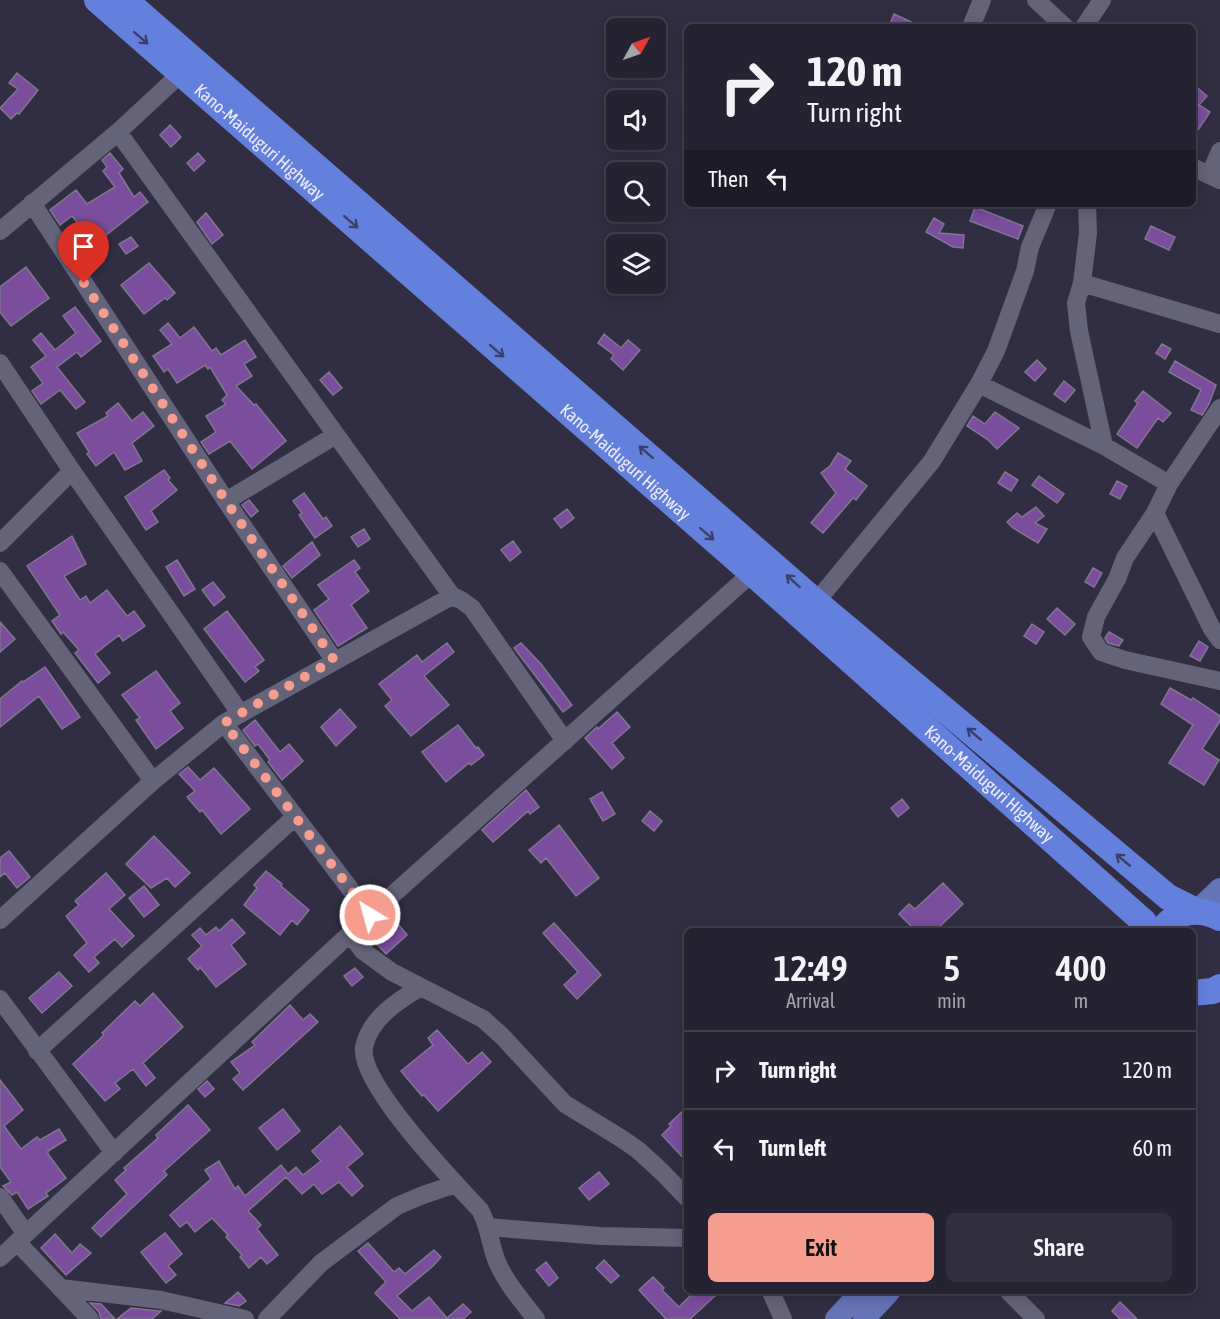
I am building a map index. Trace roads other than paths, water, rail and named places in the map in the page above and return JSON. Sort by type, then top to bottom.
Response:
[{"type":"highway","name":"Kano-Maiduguri Highway","points":[[97,0],[188,67],[759,565],[1144,922],[1147,928]]},
{"type":"highway","name":"Kano-Maiduguri Highway","points":[[125,0],[188,67]]},
{"type":"highway","name":"Kano-Maiduguri Highway","points":[[759,565],[816,602],[1168,897],[1204,913]]},
{"type":"highway","points":[[1164,928],[1173,917],[1204,913]]},
{"type":"main road","points":[[1204,913],[1220,890]]},
{"type":"main road","points":[[836,1319],[859,1294]]},
{"type":"main road","points":[[864,1319],[887,1294]]},
{"type":"street","points":[[967,0],[973,23]]},
{"type":"street","points":[[973,23],[982,0]]},
{"type":"street","points":[[1036,0],[1062,24]]},
{"type":"street","points":[[1086,24],[1102,0]]},
{"type":"street","points":[[0,231],[118,132],[188,67]]},
{"type":"street","points":[[118,132],[452,596],[472,608],[565,741]]},
{"type":"street","points":[[1196,169],[1215,177],[1220,151]]},
{"type":"street","points":[[32,203],[226,501],[334,660]]},
{"type":"street","points":[[816,602],[932,461],[979,384],[996,351],[1025,271],[1030,247],[1047,207]]},
{"type":"street","points":[[1087,207],[1088,233],[1082,283],[1077,303],[1079,331],[1104,446]]},
{"type":"street","points":[[1082,283],[1220,324]]},
{"type":"street","points":[[3,375],[240,713]]},
{"type":"street","points":[[979,384],[1104,446],[1169,484]]},
{"type":"street","points":[[1220,408],[1169,484],[1155,513],[1125,558],[1117,579],[1096,617],[1092,637],[1101,652],[1125,660],[1220,681]]},
{"type":"street","points":[[226,501],[336,435]]},
{"type":"street","points":[[0,543],[72,471]]},
{"type":"street","points":[[1155,513],[1212,629],[1220,640]]},
{"type":"street","points":[[0,1258],[370,915],[759,565]]},
{"type":"street","points":[[0,571],[153,781]]},
{"type":"street","points":[[0,920],[153,781],[224,723],[452,596]]},
{"type":"street","points":[[224,723],[370,915]]},
{"type":"street","points":[[38,1051],[295,817]]},
{"type":"street","points":[[350,934],[363,951],[376,962],[419,988],[483,1019],[502,1036],[565,1104],[638,1150],[684,1195]]},
{"type":"street","points":[[419,988],[395,1003],[380,1017],[364,1048],[364,1060],[369,1073],[394,1111],[480,1210],[498,1263],[509,1284],[536,1319]]},
{"type":"street","points":[[0,999],[114,1153]]},
{"type":"street","points":[[267,1319],[321,1263],[397,1206],[423,1194],[456,1184]]},
{"type":"street","points":[[0,1197],[22,1238],[60,1288],[90,1319]]},
{"type":"street","points":[[487,1227],[601,1236],[684,1238]]},
{"type":"street","points":[[60,1288],[161,1300],[245,1319]]},
{"type":"street","points":[[772,1294],[783,1319]]},
{"type":"street","points":[[1011,1294],[1036,1319]]}]
